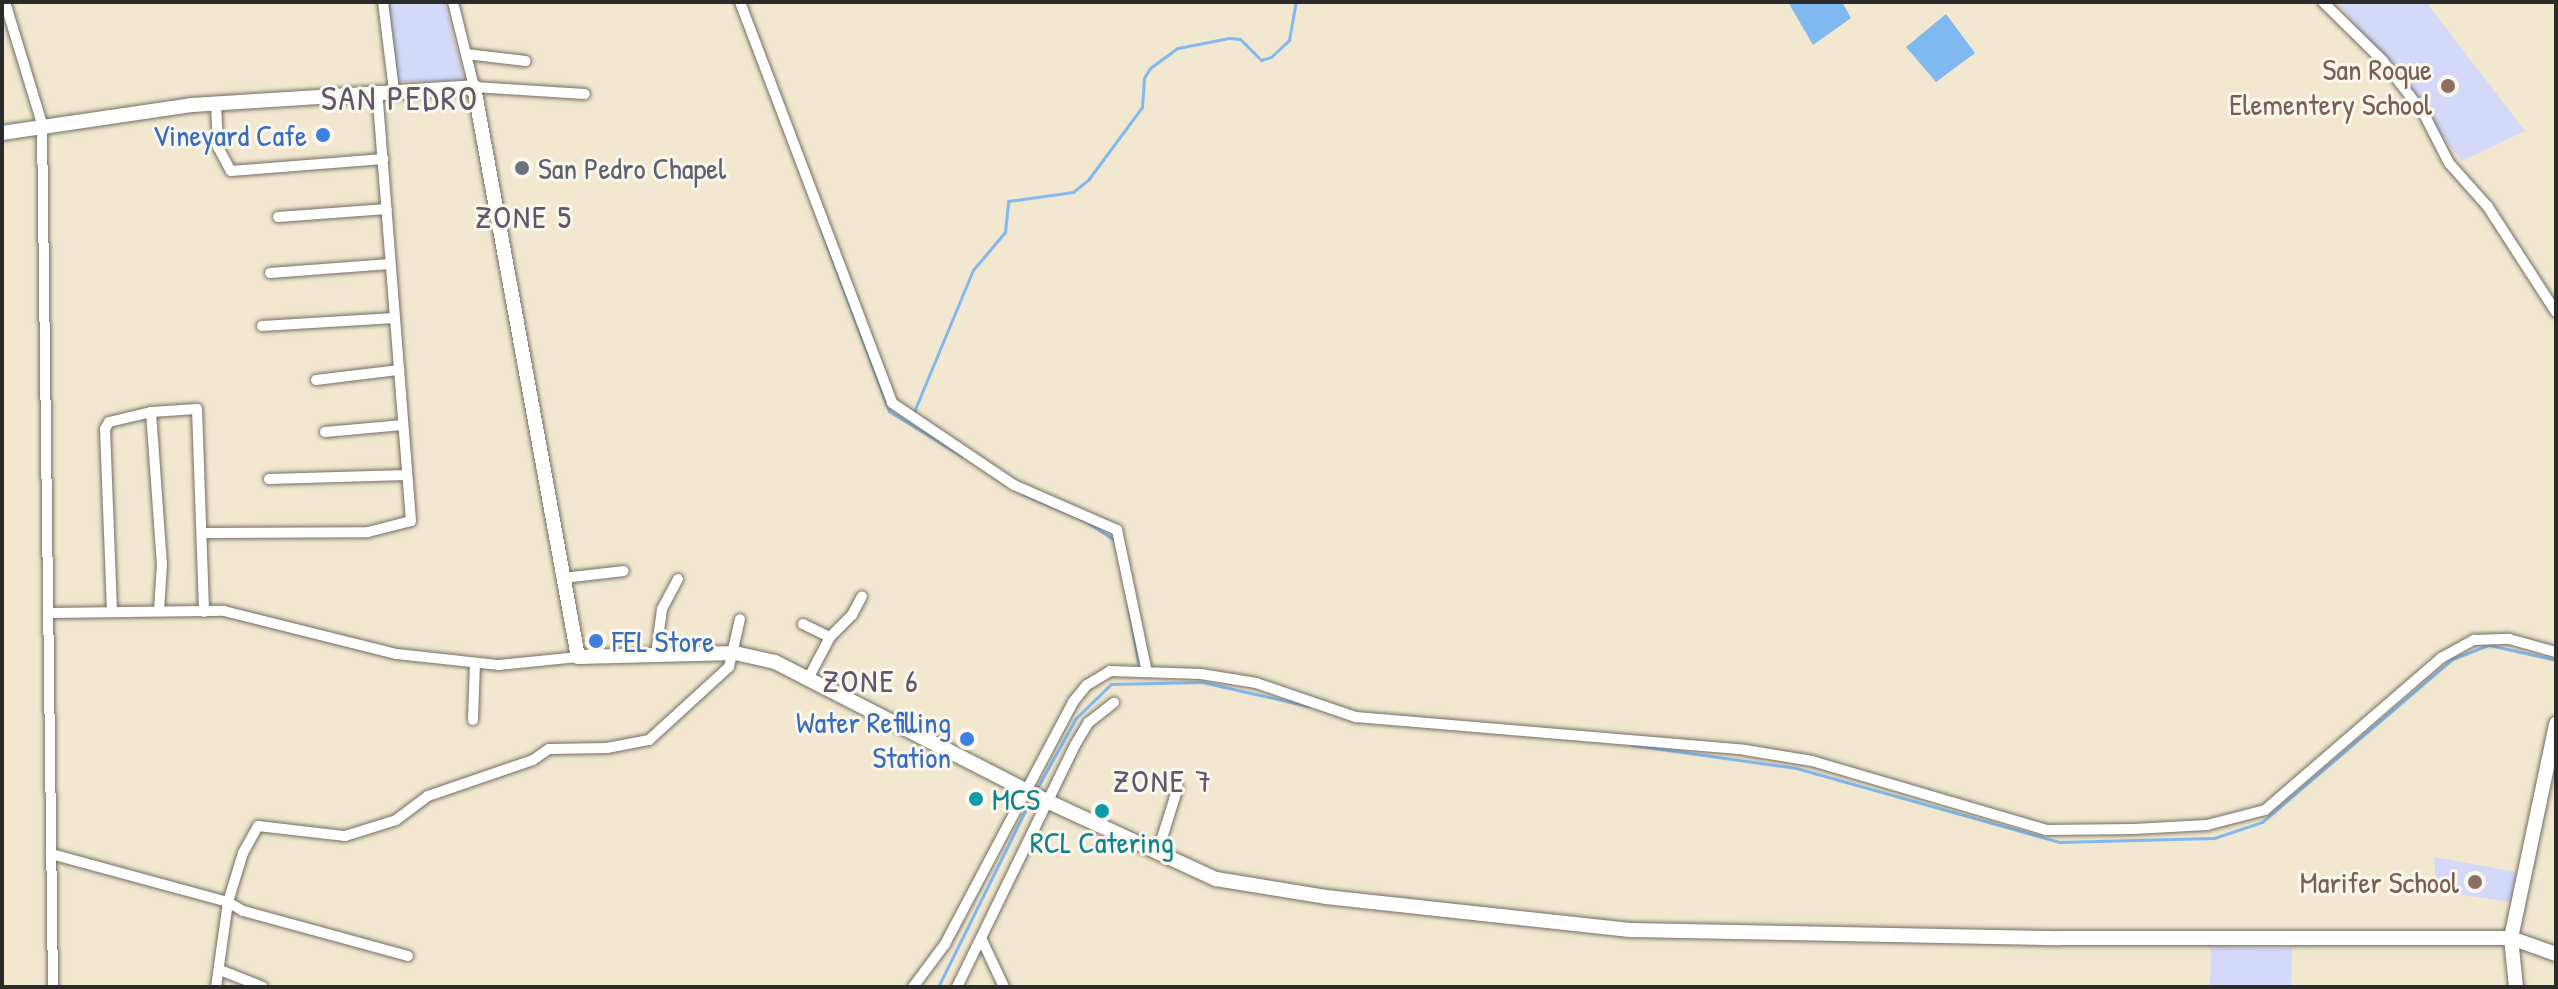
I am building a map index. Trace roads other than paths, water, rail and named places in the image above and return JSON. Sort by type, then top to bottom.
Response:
[{"type":"street","points":[[5,2],[37,125],[50,613],[53,987]]},
{"type":"street","points":[[383,2],[394,90]]},
{"type":"street","points":[[453,2],[474,87],[578,657]]},
{"type":"street","points":[[740,2],[881,378],[903,415],[1000,471],[1014,485],[1117,530],[1147,672]]},
{"type":"street","points":[[2327,3],[2383,61],[2424,114],[2449,163],[2488,207],[2556,312]]},
{"type":"street","points":[[466,54],[526,61]]},
{"type":"street","points":[[2,133],[37,125],[216,104],[377,91],[474,87],[585,94]]},
{"type":"street","points":[[204,533],[263,535],[402,527],[411,521],[377,91]]},
{"type":"street","points":[[216,104],[218,147],[231,171],[384,159]]},
{"type":"street","points":[[278,217],[387,209]]},
{"type":"street","points":[[270,273],[390,264]]},
{"type":"street","points":[[262,326],[395,318]]},
{"type":"street","points":[[316,380],[399,370]]},
{"type":"street","points":[[112,611],[105,429],[109,422],[151,412],[197,409],[204,533],[204,612]]},
{"type":"street","points":[[151,412],[162,564],[159,610]]},
{"type":"street","points":[[325,432],[403,425]]},
{"type":"street","points":[[269,479],[407,475]]},
{"type":"street","points":[[564,578],[624,571]]},
{"type":"street","points":[[656,654],[662,609],[678,579]]},
{"type":"street","points":[[809,677],[830,637],[852,615],[862,596]]},
{"type":"street","points":[[50,613],[159,610],[245,614],[397,654],[475,663],[735,653],[809,677],[1157,854],[1216,879],[1263,887],[1632,930],[2059,938],[2511,938],[2556,954]]},
{"type":"street","points":[[216,987],[220,970],[218,944],[228,902],[243,853],[258,826],[345,836],[396,820],[428,796],[533,760],[549,749],[607,748],[649,740],[718,681],[735,653],[740,619]]},
{"type":"street","points":[[803,624],[830,637]]},
{"type":"street","points":[[913,987],[945,944],[1035,794],[1087,685],[1110,671],[1256,683],[1356,717],[1745,750],[1812,761],[2046,830],[2134,829],[2207,825],[2265,810],[2441,658],[2474,640],[2509,639],[2556,652]]},
{"type":"street","points":[[473,720],[475,663]]},
{"type":"street","points":[[957,987],[982,940],[1018,855],[1035,794],[1088,723],[1114,703]]},
{"type":"street","points":[[2516,987],[2511,938],[2556,724]]},
{"type":"street","points":[[1157,854],[1178,787]]},
{"type":"street","points":[[51,854],[228,902],[243,911],[408,956]]},
{"type":"street","points":[[982,940],[1004,987]]},
{"type":"street","points":[[220,970],[263,987]]},
{"type":"water","points":[[1788,2],[1842,2],[1851,18],[1813,45]]},
{"type":"water","points":[[1946,14],[1975,53],[1936,82],[1906,47]]},
{"type":"waterway","points":[[913,414],[973,270],[1005,232],[1008,201],[1073,192],[1088,180],[1142,107],[1144,78],[1150,68],[1178,48],[1229,38],[1240,39],[1261,60],[1271,57],[1289,40],[1296,2]]},
{"type":"waterway","points":[[821,229],[889,411],[962,456]]},
{"type":"waterway","points":[[1023,494],[1086,521],[1114,540]]},
{"type":"waterway","points":[[1128,606],[1138,661]]},
{"type":"waterway","points":[[1632,745],[1796,768],[2059,842],[2214,838],[2262,822],[2452,659],[2489,645],[2556,660]]},
{"type":"waterway","points":[[1036,790],[1076,718],[1111,684],[1202,682],[1308,706]]},
{"type":"waterway","points":[[938,987],[1032,797]]},
{"type":"place","name":"San Roque Elementery School","points":[[2448,86]]},
{"type":"place","name":"Vineyard Cafe","points":[[323,135]]},
{"type":"place","name":"San Pedro Chapel","points":[[522,168]]},
{"type":"place","name":"FEL Store","points":[[596,641]]},
{"type":"place","name":"Water Refilling Station","points":[[967,739]]},
{"type":"place","name":"MCS","points":[[976,799]]},
{"type":"place","name":"RCL Catering","points":[[1102,811]]},
{"type":"place","name":"Marifer School","points":[[2475,882]]},
{"type":"district","name":"SAN PEDRO","points":[[400,99]]},
{"type":"district","name":"ZONE 5","points":[[524,217]]},
{"type":"district","name":"ZONE 6","points":[[871,681]]},
{"type":"district","name":"ZONE 7","points":[[1163,781]]}]
